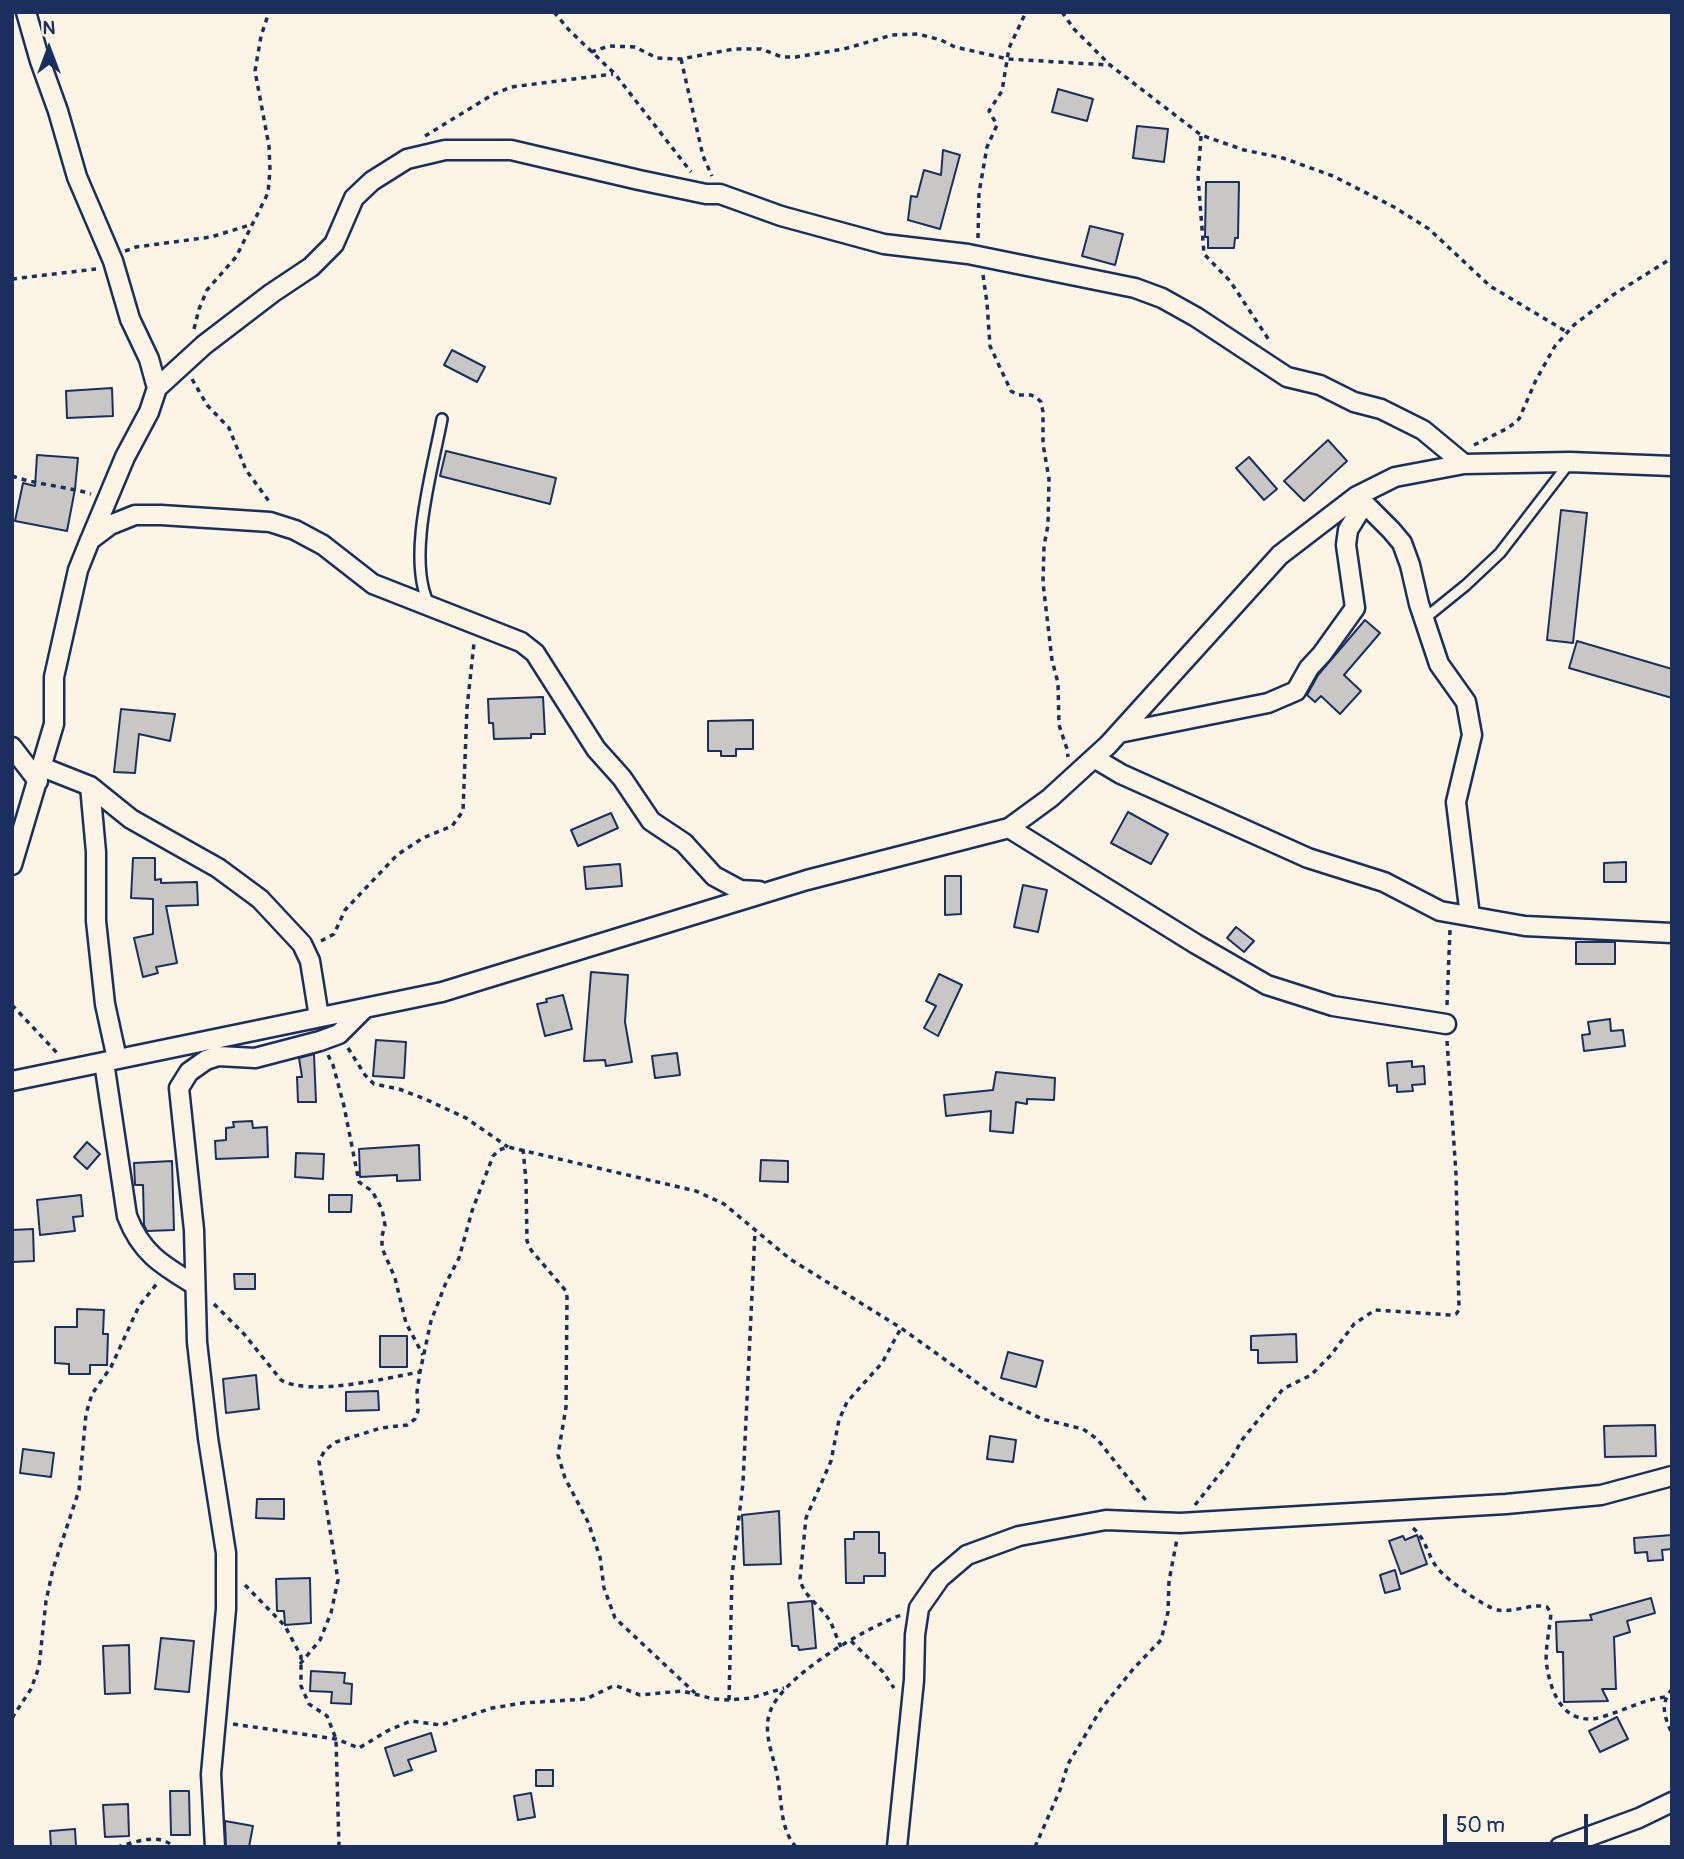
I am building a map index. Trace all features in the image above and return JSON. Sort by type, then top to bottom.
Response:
[{"type":"street","points":[[26,12],[77,177],[114,264],[130,319],[149,359],[157,388]]},
{"type":"street","points":[[12,865],[54,724],[54,677],[78,570],[107,499],[149,412],[157,388],[185,362],[272,293],[311,267],[334,244],[354,198],[372,181],[407,159],[445,150],[511,149],[713,194],[884,244],[974,255],[1135,288],[1162,298],[1196,317],[1287,377],[1320,385],[1354,402],[1381,409],[1423,430],[1458,460]]},
{"type":"street","points":[[12,1081],[442,992],[771,891],[1009,828],[1050,798],[1119,733],[1280,555],[1395,477],[1458,460],[1672,466]]},
{"type":"street","points":[[1360,500],[1402,543],[1439,664],[1466,702],[1472,735],[1457,802],[1470,916]]},
{"type":"street","points":[[1119,733],[1268,703],[1296,691],[1309,668],[1355,608],[1346,545],[1348,530],[1360,500]]},
{"type":"street","points":[[90,540],[110,525],[135,515],[270,522],[323,545],[373,584],[521,642],[535,653],[596,749],[622,778],[651,821],[684,843],[714,876],[740,890],[771,891]]},
{"type":"street","points":[[12,747],[40,774],[90,786],[131,819],[218,868],[260,899],[302,944],[310,961],[319,1017]]},
{"type":"street","points":[[1094,758],[1121,774],[1308,858],[1384,882],[1440,911],[1525,926],[1672,933]]},
{"type":"street","points":[[90,786],[96,852],[96,921],[127,1216],[142,1247],[170,1270],[195,1285]]},
{"type":"street","points":[[1009,828],[1267,985],[1333,1006],[1446,1024]]},
{"type":"street","points":[[215,1847],[211,1774],[226,1609],[226,1553],[208,1438],[197,1342],[194,1230],[179,1088],[188,1072],[206,1060],[218,1056],[255,1058],[320,1041],[339,1034],[366,1007]]},
{"type":"street","points":[[897,1847],[919,1608],[940,1578],[967,1555],[1019,1536],[1106,1520],[1171,1522],[1506,1504],[1601,1494],[1672,1476]]},
{"type":"street","points":[[1560,1847],[1639,1818],[1672,1802]]},
{"type":"lane","points":[[430,605],[420,581],[419,565],[423,522],[442,419]]},
{"type":"lane","points":[[1424,619],[1500,553],[1570,462]]},
{"type":"path","points":[[269,12],[261,36],[255,71],[263,104],[270,170],[268,193],[236,257],[207,290],[186,345],[185,362],[207,405],[229,428],[246,470],[289,528]]},
{"type":"path","points":[[555,12],[615,74],[713,194]]},
{"type":"path","points":[[1026,12],[1009,48],[1002,91],[989,111],[997,125],[988,147],[978,193],[977,245],[974,255],[987,303],[990,346],[1011,391],[1037,398],[1041,402],[1043,412],[1043,444],[1049,480],[1043,583],[1052,660],[1058,683],[1059,726],[1068,749],[1068,781]]},
{"type":"path","points":[[1062,12],[1074,29],[1110,65],[1201,135],[1244,150],[1283,158],[1333,176],[1394,207],[1429,229],[1490,286],[1567,332]]},
{"type":"path","points":[[591,51],[609,46],[635,47],[657,58],[681,59],[734,49],[761,49],[782,57],[796,57],[844,49],[891,35],[918,34],[955,47],[1008,59],[1110,65]]},
{"type":"path","points":[[681,59],[713,194]]},
{"type":"path","points":[[407,159],[416,144],[431,131],[454,120],[492,94],[512,86],[615,74]]},
{"type":"path","points":[[1201,135],[1198,177],[1205,254],[1230,281],[1245,303],[1271,343],[1287,377]]},
{"type":"path","points":[[12,279],[114,264],[126,250],[136,247],[211,237],[253,224]]},
{"type":"path","points":[[1458,460],[1519,419],[1555,346],[1574,325],[1613,295],[1672,258]]},
{"type":"path","points":[[12,476],[35,484],[59,485],[107,499]]},
{"type":"path","points":[[310,961],[316,944],[334,934],[345,910],[370,880],[406,849],[452,826],[463,811],[467,708],[475,623]]},
{"type":"path","points":[[1171,1522],[1218,1478],[1242,1440],[1283,1389],[1311,1375],[1364,1315],[1375,1310],[1451,1315],[1459,1310],[1456,1174],[1446,1024],[1450,912]]},
{"type":"path","points":[[12,1005],[71,1069]]},
{"type":"path","points":[[339,1034],[365,1075],[374,1084],[399,1089],[466,1118],[508,1147]]},
{"type":"path","points":[[320,1041],[333,1065],[352,1140],[359,1182],[372,1191],[382,1209],[385,1225],[382,1248],[395,1278],[406,1323],[424,1356]]},
{"type":"path","points":[[300,1664],[320,1640],[331,1613],[338,1580],[320,1476],[320,1461],[325,1450],[335,1442],[381,1428],[407,1425],[415,1419],[418,1411],[420,1372],[431,1321],[459,1258],[493,1156],[508,1147],[523,1149],[696,1191],[724,1203],[790,1259],[901,1328],[997,1396],[1042,1419],[1083,1429],[1097,1439],[1171,1522],[1168,1612],[1161,1640],[1101,1709],[1068,1764],[1060,1790],[1035,1847]]},
{"type":"path","points":[[523,1149],[527,1241],[531,1250],[566,1291],[567,1297],[564,1371],[566,1408],[558,1455],[565,1479],[589,1521],[600,1557],[604,1588],[615,1618],[695,1693]]},
{"type":"path","points":[[729,1700],[732,1576],[743,1483],[755,1230]]},
{"type":"path","points":[[12,1718],[31,1689],[39,1667],[46,1601],[53,1569],[79,1490],[86,1414],[92,1394],[111,1367],[139,1306],[152,1287],[170,1270]]},
{"type":"path","points":[[195,1285],[244,1334],[281,1380],[290,1384],[310,1387],[351,1384],[420,1372]]},
{"type":"path","points":[[841,1647],[830,1620],[802,1589],[800,1579],[806,1518],[831,1461],[839,1420],[847,1402],[882,1363],[901,1328]]},
{"type":"path","points":[[1385,1510],[1408,1524],[1424,1539],[1430,1558],[1440,1571],[1493,1609],[1505,1611],[1547,1607],[1550,1613],[1546,1665],[1560,1704],[1573,1717],[1601,1717],[1649,1699],[1665,1697]]},
{"type":"path","points":[[226,1567],[285,1626],[301,1656],[301,1686],[309,1704],[327,1716],[335,1739],[339,1847]]},
{"type":"path","points":[[796,1847],[786,1832],[777,1770],[768,1738],[769,1713],[784,1688],[797,1676],[880,1623],[919,1608]]},
{"type":"path","points":[[851,1641],[884,1672],[895,1692],[911,1709]]},
{"type":"path","points":[[215,1719],[245,1727],[335,1739],[359,1748],[389,1730],[411,1721],[442,1725],[492,1707],[586,1699],[617,1686],[639,1695],[682,1691],[729,1700],[751,1698],[784,1688]]},
{"type":"path","points":[[1672,1689],[1665,1697],[1662,1707],[1672,1734]]},
{"type":"path","points":[[117,1847],[154,1838],[164,1840],[174,1847]]},
{"type":"building","points":[[1058,89],[1093,99],[1087,121],[1052,112]]},
{"type":"building","points":[[1137,126],[1168,129],[1164,162],[1133,158]]},
{"type":"building","points":[[943,150],[960,155],[940,229],[908,220],[911,196],[917,197],[924,170],[941,175]]},
{"type":"building","points":[[1206,182],[1239,182],[1238,238],[1235,238],[1234,248],[1208,248],[1208,237],[1205,237]]},
{"type":"building","points":[[1090,226],[1123,234],[1115,265],[1082,256]]},
{"type":"building","points":[[452,350],[485,367],[477,382],[444,365]]},
{"type":"building","points":[[112,388],[113,416],[67,418],[66,391]]},
{"type":"building","points":[[1328,440],[1347,461],[1304,501],[1284,481]]},
{"type":"building","points":[[446,451],[556,478],[550,504],[440,476]]},
{"type":"building","points":[[37,455],[78,458],[67,531],[15,521],[23,483],[35,486]]},
{"type":"building","points":[[1249,457],[1277,489],[1264,500],[1236,468]]},
{"type":"building","points":[[1561,510],[1587,513],[1573,643],[1547,640]]},
{"type":"building","points":[[1365,620],[1380,633],[1344,675],[1361,691],[1340,714],[1321,696],[1315,702],[1307,695],[1318,675]]},
{"type":"building","points":[[1577,641],[1672,669],[1672,698],[1569,668]]},
{"type":"building","points":[[543,697],[545,734],[531,734],[531,738],[494,739],[493,723],[489,723],[488,699]]},
{"type":"building","points":[[121,709],[175,714],[170,741],[139,734],[135,773],[114,772]]},
{"type":"building","points":[[753,720],[753,749],[736,749],[736,756],[721,756],[721,751],[708,751],[708,721]]},
{"type":"building","points":[[1128,812],[1168,834],[1151,864],[1111,843]]},
{"type":"building","points":[[611,813],[618,828],[578,846],[571,830]]},
{"type":"building","points":[[133,858],[155,858],[155,880],[161,879],[161,883],[197,882],[198,905],[166,906],[177,963],[156,967],[158,973],[143,977],[134,938],[153,934],[153,899],[131,898]]},
{"type":"building","points":[[1626,862],[1626,882],[1604,882],[1604,863]]},
{"type":"building","points":[[620,864],[622,886],[586,889],[584,867]]},
{"type":"building","points":[[945,876],[961,876],[961,914],[945,915]]},
{"type":"building","points":[[1023,885],[1047,890],[1038,932],[1014,927]]},
{"type":"building","points":[[1236,927],[1254,941],[1244,952],[1227,938]]},
{"type":"building","points":[[1576,942],[1615,942],[1615,964],[1576,964]]},
{"type":"building","points":[[591,972],[628,975],[625,1022],[632,1062],[606,1066],[605,1060],[584,1061]]},
{"type":"building","points":[[939,974],[962,985],[938,1036],[924,1028],[936,1006],[926,1001]]},
{"type":"building","points":[[563,995],[572,1029],[545,1036],[537,1004]]},
{"type":"building","points":[[1610,1019],[1611,1031],[1623,1030],[1625,1046],[1584,1051],[1582,1035],[1590,1034],[1588,1022]]},
{"type":"building","points":[[376,1040],[406,1042],[404,1078],[373,1076]]},
{"type":"building","points":[[677,1053],[680,1075],[655,1078],[652,1056]]},
{"type":"building","points":[[314,1054],[316,1102],[298,1102],[297,1077],[302,1077],[299,1058]]},
{"type":"building","points":[[1412,1061],[1412,1067],[1424,1066],[1425,1084],[1412,1085],[1413,1091],[1397,1092],[1397,1085],[1389,1086],[1387,1063]]},
{"type":"building","points":[[996,1072],[1055,1078],[1054,1100],[1027,1099],[1027,1104],[1016,1102],[1013,1133],[990,1131],[991,1111],[946,1116],[944,1095],[993,1090]]},
{"type":"building","points":[[252,1121],[253,1128],[267,1127],[268,1157],[216,1159],[215,1141],[226,1140],[226,1128],[234,1127],[233,1122]]},
{"type":"building","points":[[87,1142],[100,1154],[87,1169],[74,1157]]},
{"type":"building","points":[[419,1145],[420,1180],[397,1181],[397,1175],[360,1177],[359,1149]]},
{"type":"building","points":[[296,1153],[324,1154],[323,1179],[295,1177]]},
{"type":"building","points":[[761,1160],[788,1161],[788,1182],[760,1181]]},
{"type":"building","points":[[172,1161],[174,1230],[147,1231],[144,1225],[143,1185],[135,1185],[134,1163]]},
{"type":"building","points":[[81,1195],[83,1216],[73,1217],[75,1231],[40,1235],[37,1200]]},
{"type":"building","points":[[329,1195],[352,1195],[351,1212],[329,1212]]},
{"type":"building","points":[[33,1229],[34,1261],[12,1262],[12,1230]]},
{"type":"building","points":[[234,1274],[255,1274],[255,1289],[235,1289]]},
{"type":"building","points":[[77,1309],[104,1310],[103,1334],[108,1334],[107,1365],[90,1365],[90,1374],[69,1374],[69,1364],[55,1363],[55,1327],[77,1327]]},
{"type":"building","points":[[1296,1334],[1297,1362],[1258,1363],[1258,1350],[1251,1350],[1251,1336]]},
{"type":"building","points":[[380,1336],[407,1336],[407,1367],[380,1367]]},
{"type":"building","points":[[1008,1352],[1043,1361],[1036,1387],[1001,1378]]},
{"type":"building","points":[[256,1375],[259,1409],[226,1413],[223,1379]]},
{"type":"building","points":[[378,1391],[379,1410],[346,1411],[346,1392]]},
{"type":"building","points":[[1655,1425],[1656,1456],[1605,1457],[1604,1426]]},
{"type":"building","points":[[990,1436],[1016,1440],[1013,1462],[987,1459]]},
{"type":"building","points":[[23,1449],[54,1453],[51,1477],[20,1473]]},
{"type":"building","points":[[257,1499],[284,1499],[284,1519],[256,1518]]},
{"type":"building","points":[[779,1511],[781,1564],[744,1565],[742,1515]]},
{"type":"building","points":[[854,1532],[879,1532],[879,1553],[885,1553],[885,1576],[864,1576],[864,1583],[846,1583],[845,1539],[854,1539]]},
{"type":"building","points":[[1417,1535],[1427,1564],[1401,1574],[1389,1541],[1403,1536],[1405,1540]]},
{"type":"building","points":[[1672,1535],[1672,1549],[1662,1550],[1663,1560],[1648,1561],[1647,1552],[1635,1553],[1634,1538]]},
{"type":"building","points":[[1395,1570],[1400,1589],[1385,1593],[1380,1575]]},
{"type":"building","points":[[310,1578],[311,1623],[285,1625],[284,1611],[277,1611],[276,1579]]},
{"type":"building","points":[[1651,1598],[1655,1613],[1627,1621],[1630,1632],[1614,1637],[1616,1689],[1602,1689],[1608,1701],[1564,1702],[1563,1652],[1557,1652],[1556,1622],[1592,1620],[1590,1615]]},
{"type":"building","points":[[812,1601],[816,1648],[799,1650],[798,1646],[792,1646],[788,1603]]},
{"type":"building","points":[[161,1638],[194,1641],[189,1692],[155,1689]]},
{"type":"building","points":[[129,1645],[130,1693],[105,1694],[103,1646]]},
{"type":"building","points":[[311,1671],[345,1673],[344,1683],[352,1684],[351,1704],[331,1703],[332,1692],[310,1691]]},
{"type":"building","points":[[1617,1717],[1628,1739],[1600,1752],[1589,1731]]},
{"type":"building","points":[[431,1733],[436,1751],[408,1760],[412,1770],[394,1776],[385,1748]]},
{"type":"building","points":[[536,1770],[553,1770],[553,1786],[536,1786]]},
{"type":"building","points":[[170,1791],[189,1791],[190,1835],[171,1835]]},
{"type":"building","points":[[531,1793],[535,1817],[518,1820],[514,1796]]},
{"type":"building","points":[[128,1804],[129,1836],[105,1837],[103,1805]]},
{"type":"building","points":[[225,1821],[253,1826],[249,1847],[226,1847]]},
{"type":"building","points":[[75,1829],[76,1847],[51,1847],[50,1831]]}]
